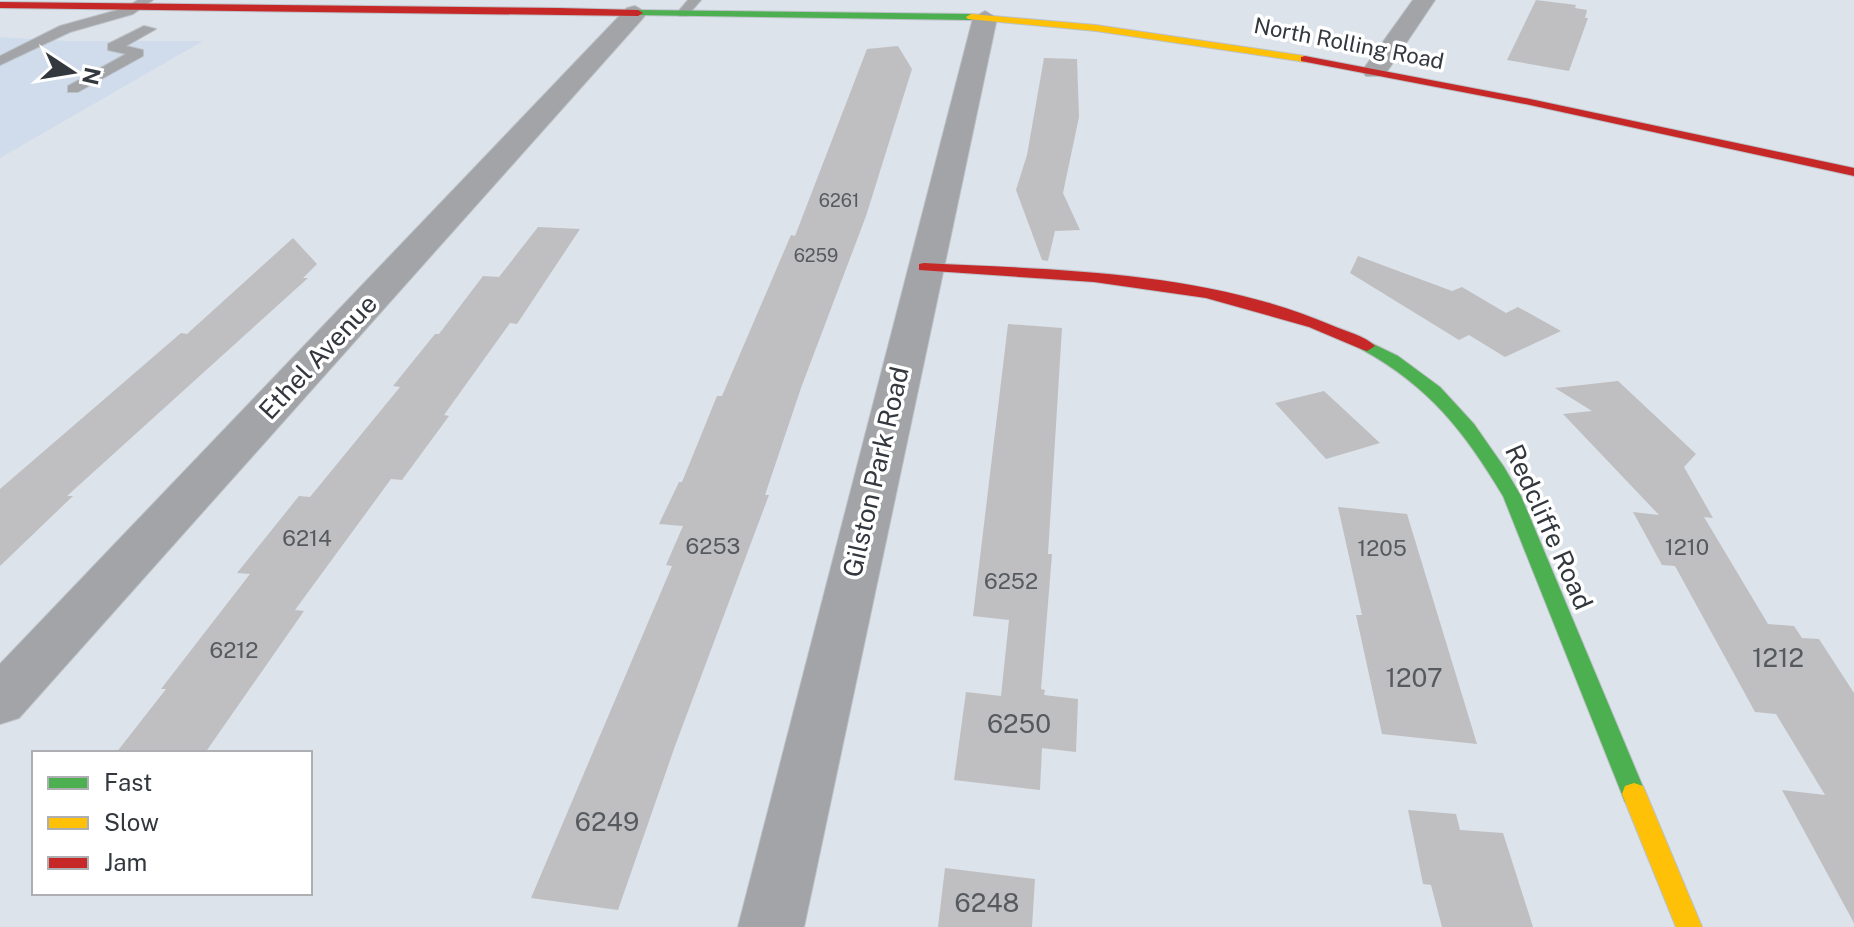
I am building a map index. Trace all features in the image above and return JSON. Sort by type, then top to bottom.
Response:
[{"type":"main road","name":"North Rolling Road","points":[[0,5],[129,11],[512,8],[635,13]]},
{"type":"main road","name":"North Rolling Road","points":[[298,29],[501,25],[689,6],[985,18],[1145,33],[1375,71],[1854,172]]},
{"type":"main road","points":[[18,27],[156,29]]},
{"type":"main road","name":"Redcliffe Road","points":[[924,267],[1143,282],[1245,298],[1346,335],[1394,360],[1440,394],[1480,441],[1512,496],[1689,927]]},
{"type":"street","points":[[1375,71],[1424,0]]},
{"type":"street","name":"Ethel Avenue","points":[[0,701],[635,13]]},
{"type":"street","name":"Gilston Park Road","points":[[771,927],[985,18]]},
{"type":"lane","points":[[0,61],[65,29],[129,11],[147,0]]},
{"type":"lane","points":[[73,89],[138,53],[113,47],[156,29]]},
{"type":"shaded area","points":[[0,37],[66,41],[203,41],[0,158]]},
{"type":"building","points":[[1536,0],[1576,5],[1575,8],[1587,10],[1585,18],[1588,18],[1569,71],[1507,60]]},
{"type":"building","points":[[898,46],[912,69],[866,216],[801,388],[765,495],[769,495],[675,746],[618,910],[531,898],[672,566],[666,565],[683,526],[659,524],[679,482],[682,482],[717,396],[722,396],[791,235],[795,236],[867,49]]},
{"type":"building","points":[[1044,58],[1077,59],[1079,117],[1063,193],[1080,230],[1055,231],[1048,261],[1042,260],[1016,190],[1027,155]]},
{"type":"building","points":[[538,227],[580,229],[517,324],[510,323],[444,415],[449,416],[402,480],[391,479],[295,610],[304,611],[206,751],[118,751],[250,574],[237,573],[299,496],[310,497],[400,387],[393,386],[435,334],[439,334],[483,276],[499,277]]},
{"type":"building","points":[[293,238],[317,264],[303,278],[308,278],[67,496],[73,496],[0,566],[0,489],[181,333],[187,334]]},
{"type":"building","points":[[1358,256],[1452,291],[1462,287],[1506,313],[1518,307],[1561,331],[1505,357],[1469,335],[1459,340],[1350,273]]},
{"type":"building","points":[[1008,324],[1062,328],[1048,554],[1052,554],[1041,689],[1045,690],[1044,695],[1078,699],[1076,752],[1042,748],[1040,790],[954,780],[966,692],[1001,696],[1009,620],[973,616]]},
{"type":"building","points":[[1618,381],[1696,454],[1684,467],[1713,518],[1704,517],[1768,624],[1794,626],[1802,638],[1819,639],[1854,693],[1854,923],[1782,790],[1825,795],[1776,714],[1755,712],[1675,566],[1662,565],[1633,512],[1659,515],[1563,414],[1592,411],[1555,388]]},
{"type":"building","points":[[1324,391],[1380,443],[1326,459],[1275,403]]},
{"type":"building","points":[[1338,507],[1407,514],[1477,744],[1382,734],[1356,615],[1362,615]]},
{"type":"building","points":[[1408,810],[1456,814],[1460,830],[1503,833],[1533,927],[1442,927],[1431,885],[1423,884]]},
{"type":"building","points":[[945,868],[1035,879],[1032,927],[938,927]]},
{"type":"traffic: fast","points":[[638,13],[971,17]]},
{"type":"traffic: fast","points":[[1367,346],[1415,375],[1452,409],[1483,449],[1512,496],[1634,794]]},
{"type":"traffic: slow","points":[[971,17],[1096,28],[1305,59]]},
{"type":"traffic: slow","points":[[1634,794],[1689,927]]},
{"type":"traffic: jam","points":[[0,5],[638,13]]},
{"type":"traffic: jam","points":[[1305,59],[1530,102],[1854,172]]},
{"type":"traffic: jam","points":[[924,267],[1094,278],[1206,293],[1314,323],[1367,346]]}]
